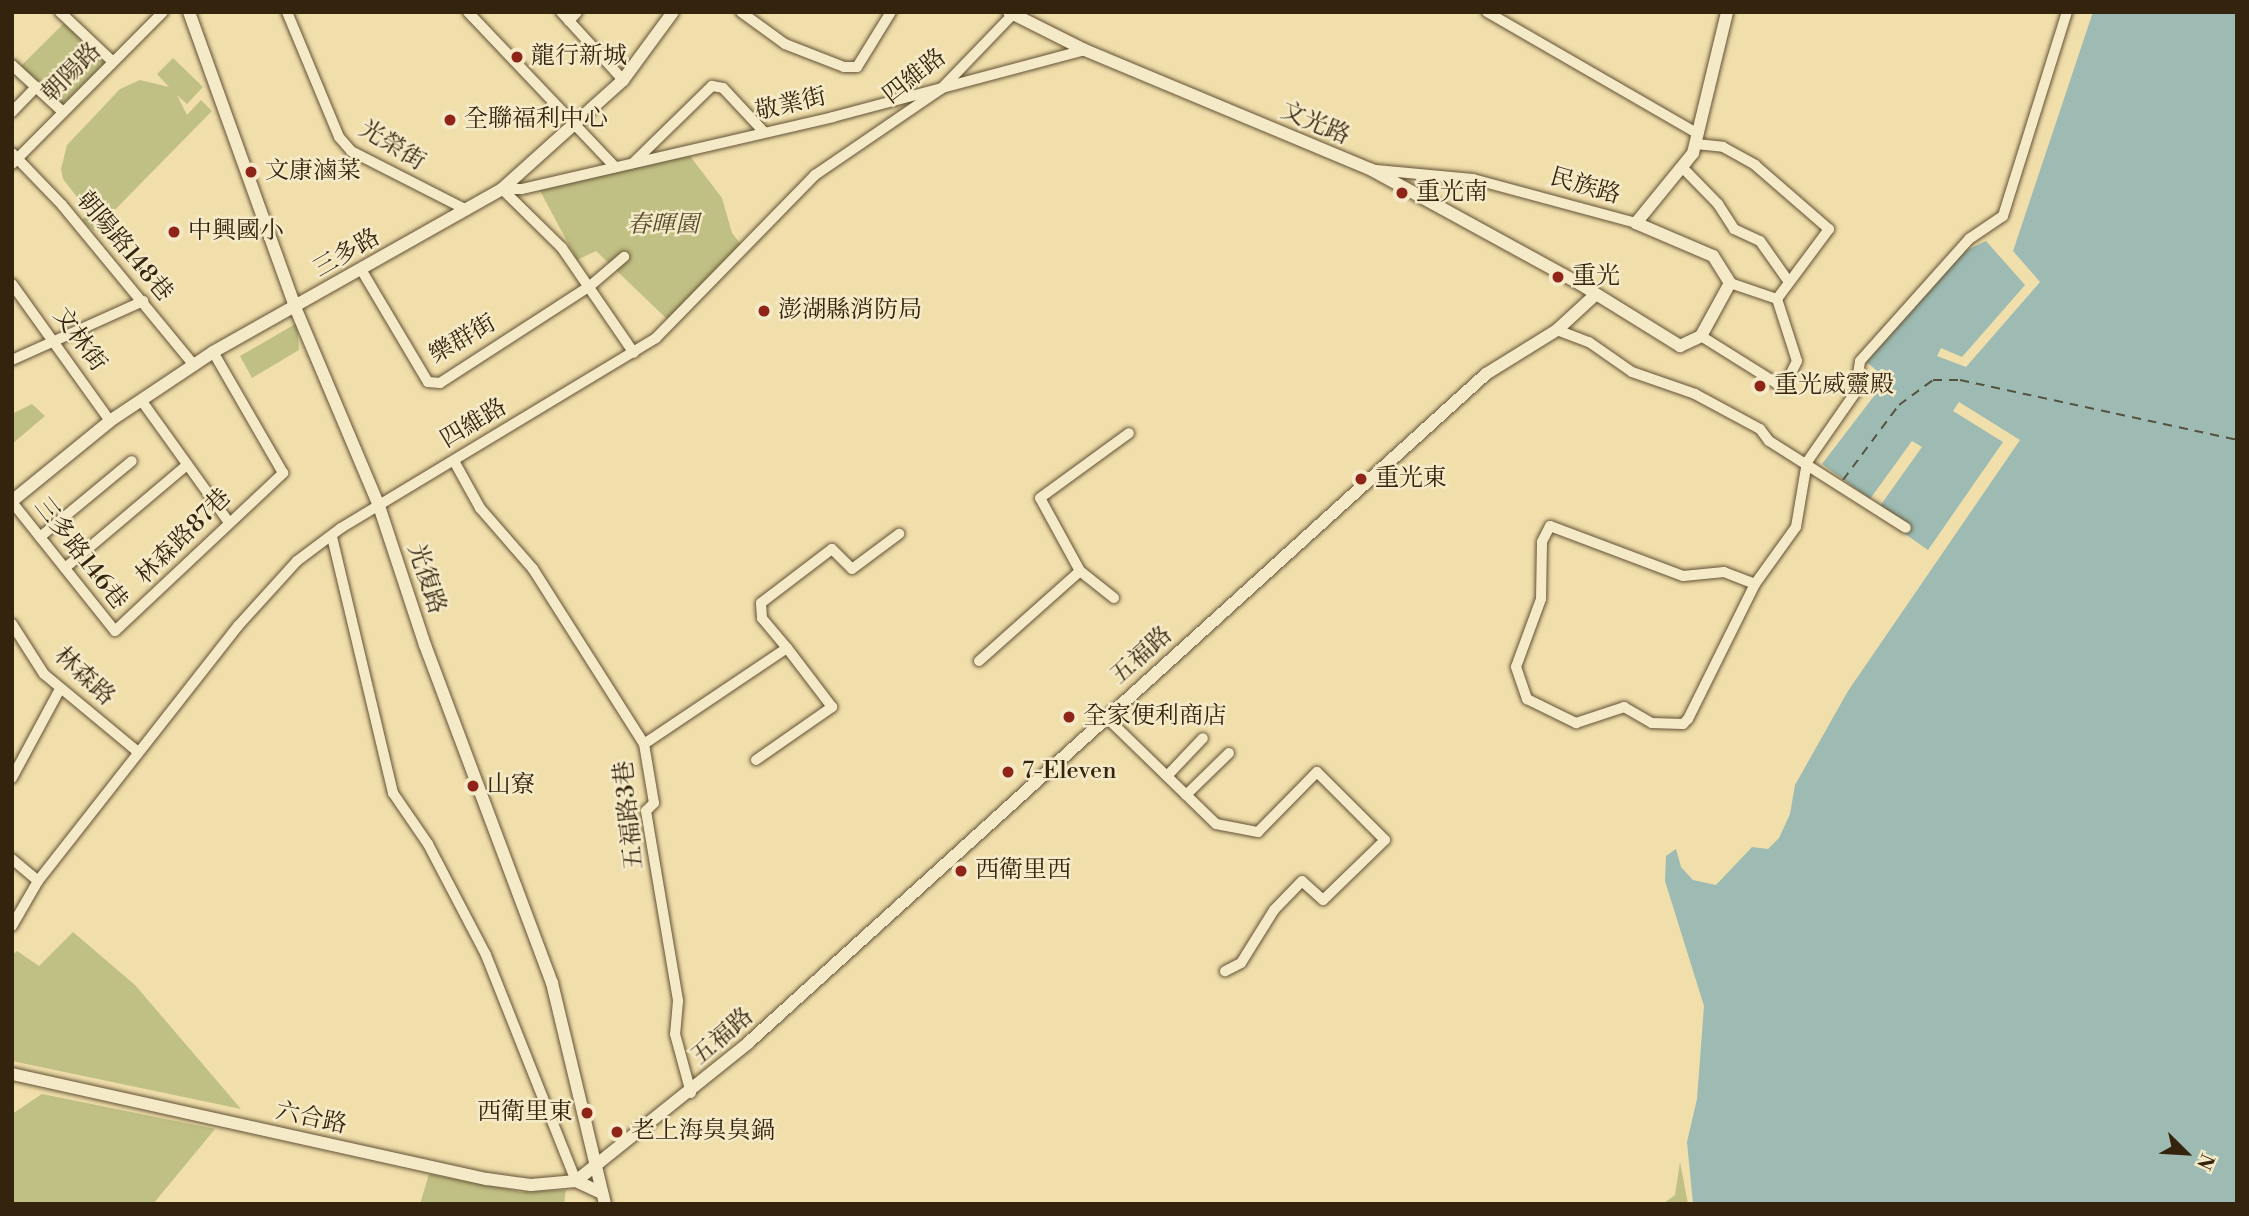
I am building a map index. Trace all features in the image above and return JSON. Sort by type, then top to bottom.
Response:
[{"type":"street","name":"朝陽路","points":[[14,158],[163,12]]},
{"type":"street","name":"光復路","points":[[189,12],[295,307],[379,506],[425,645],[552,983],[599,1167],[604,1198]]},
{"type":"street","points":[[468,12],[574,127],[615,167]]},
{"type":"street","points":[[561,12],[623,80]]},
{"type":"street","points":[[569,21],[577,12]]},
{"type":"street","name":"三多路","points":[[12,502],[110,421],[214,352],[362,271],[502,189],[574,127],[623,80],[673,12]]},
{"type":"street","points":[[741,12],[785,44],[844,68],[857,67],[891,12]]},
{"type":"street","points":[[1487,12],[1697,139],[1723,147],[1755,165],[1829,229],[1777,299]]},
{"type":"street","name":"民族路","points":[[1372,170],[1473,179],[1636,223],[1682,167],[1697,139],[1727,12]]},
{"type":"street","points":[[1755,584],[1724,572],[1684,576],[1550,526],[1542,542],[1541,599],[1516,667],[1527,699],[1576,723],[1624,707],[1652,723],[1683,724],[1755,584],[1796,527],[1807,462],[1855,393],[1860,361],[1969,239],[2003,216],[2067,12]]},
{"type":"street","name":"文光路","points":[[1013,13],[1086,50],[1372,170],[1580,284],[1594,296],[1679,346],[1701,336]]},
{"type":"street","name":"四維路","points":[[12,926],[38,881],[138,752],[281,577],[332,537],[379,506],[656,338],[815,175],[941,89],[1013,13]]},
{"type":"street","points":[[62,14],[113,61]]},
{"type":"street","name":"光榮街","points":[[290,14],[339,137],[351,151],[465,209]]},
{"type":"street","name":"敬業街","points":[[502,189],[522,189],[764,132],[1086,50]]},
{"type":"street","points":[[12,65],[63,112]]},
{"type":"street","points":[[633,163],[712,86],[723,88],[764,132]]},
{"type":"street","points":[[12,112],[36,87]]},
{"type":"street","name":"朝陽路148巷","points":[[14,158],[143,301],[194,365]]},
{"type":"street","points":[[1682,167],[1718,204],[1734,229],[1760,241],[1789,282]]},
{"type":"street","points":[[502,189],[562,248],[634,353]]},
{"type":"street","points":[[1636,223],[1713,256],[1730,283],[1777,299]]},
{"type":"street","name":"樂群街","points":[[362,271],[428,382],[440,383],[590,286],[624,257]]},
{"type":"street","points":[[1730,283],[1701,336],[1784,388],[1797,361],[1777,299]]},
{"type":"street","name":"文林街","points":[[12,284],[56,341],[110,421]]},
{"type":"street","name":"五福路","points":[[599,1167],[691,1093],[943,869],[1105,717],[1486,374],[1558,330],[1594,296]]},
{"type":"street","points":[[12,360],[143,301]]},
{"type":"street","points":[[1558,330],[1589,342],[1632,372],[1695,394],[1760,429],[1769,441],[1807,462],[1906,528]]},
{"type":"street","name":"林森路87巷","points":[[115,631],[228,521],[283,472],[214,352]]},
{"type":"street","points":[[141,400],[228,521]]},
{"type":"street","points":[[1114,598],[1080,572],[1040,498],[1129,433]]},
{"type":"street","points":[[40,537],[132,461]]},
{"type":"street","name":"五福路3巷","points":[[454,461],[480,508],[533,569],[644,744],[654,803],[646,811],[678,1000],[675,1034],[691,1093]]},
{"type":"street","points":[[65,568],[187,465]]},
{"type":"street","name":"三多路146巷","points":[[12,502],[115,631]]},
{"type":"street","points":[[756,760],[832,707],[762,618],[761,603],[832,549],[852,569],[899,534]]},
{"type":"street","points":[[332,537],[393,793],[428,844],[486,954],[576,1181],[604,1198]]},
{"type":"street","points":[[979,661],[1080,572]]},
{"type":"street","name":"林森路","points":[[12,624],[44,674],[138,752]]},
{"type":"street","points":[[644,744],[787,648]]},
{"type":"street","points":[[12,778],[60,689]]},
{"type":"street","points":[[1105,717],[1216,824],[1258,832],[1317,772],[1385,840],[1323,900],[1302,881],[1274,910],[1241,963],[1226,971]]},
{"type":"street","points":[[1167,776],[1203,738]]},
{"type":"street","points":[[1186,795],[1229,753]]},
{"type":"street","points":[[12,859],[38,881]]},
{"type":"street","name":"六合路","points":[[12,1074],[487,1179],[531,1185],[576,1181],[599,1167]]},
{"type":"green space","points":[[64,23],[104,63],[60,108],[19,68]]},
{"type":"green space","points":[[173,58],[203,87],[187,104],[177,95],[187,115],[201,100],[212,111],[94,231],[82,220],[96,205],[77,197],[63,179],[61,169],[67,145],[120,89],[140,80],[169,87],[157,74]]},
{"type":"green space","name":"春暉園","points":[[690,156],[722,198],[732,233],[742,246],[668,320],[596,251],[577,260],[538,187]]},
{"type":"green space","points":[[297,323],[299,350],[252,378],[240,356]]},
{"type":"green space","points":[[32,404],[45,416],[12,444],[12,414]]},
{"type":"green space","points":[[73,932],[135,985],[241,1109],[12,1061],[12,955],[17,951],[39,966]]},
{"type":"green space","points":[[42,1094],[215,1129],[153,1204],[12,1204],[12,1114]]},
{"type":"green space","points":[[1680,1162],[1688,1204],[1663,1204],[1675,1195]]},
{"type":"green space","points":[[429,1174],[521,1192],[566,1190],[564,1204],[420,1204]]},
{"type":"water","points":[[2093,12],[2237,12],[2237,1204],[1693,1204],[1687,1142],[1697,1099],[1704,1006],[1665,881],[1666,856],[1676,849],[1681,867],[1693,880],[1716,885],[1752,847],[1768,849],[1779,838],[1790,814],[1795,785],[1848,691],[2020,440],[1959,402],[1953,411],[2003,442],[1928,550],[1875,513],[1922,447],[1912,441],[1870,499],[1822,464],[1887,379],[1864,360],[1956,255],[1986,241],[2025,285],[1962,357],[1941,348],[1937,356],[1966,367],[2040,282],[2013,251]]},
{"type":"ferry route","points":[[1843,480],[1899,405],[1933,380],[1960,380],[2237,440]]},
{"type":"place","name":"龍行新城","points":[[517,57]]},
{"type":"place","name":"全聯福利中心","points":[[450,120]]},
{"type":"place","name":"文康滷菜","points":[[251,172]]},
{"type":"place","name":"重光南","points":[[1402,193]]},
{"type":"place","name":"中興國小","points":[[174,232]]},
{"type":"place","name":"重光","points":[[1558,277]]},
{"type":"place","name":"澎湖縣消防局","points":[[764,311]]},
{"type":"place","name":"重光威靈殿","points":[[1760,386]]},
{"type":"place","name":"重光東","points":[[1361,479]]},
{"type":"place","name":"全家便利商店","points":[[1069,717]]},
{"type":"place","name":"7-Eleven","points":[[1008,772]]},
{"type":"place","name":"山寮","points":[[473,786]]},
{"type":"place","name":"西衛里西","points":[[961,871]]},
{"type":"place","name":"西衛里東","points":[[587,1113]]},
{"type":"place","name":"老上海臭臭鍋","points":[[617,1132]]}]
